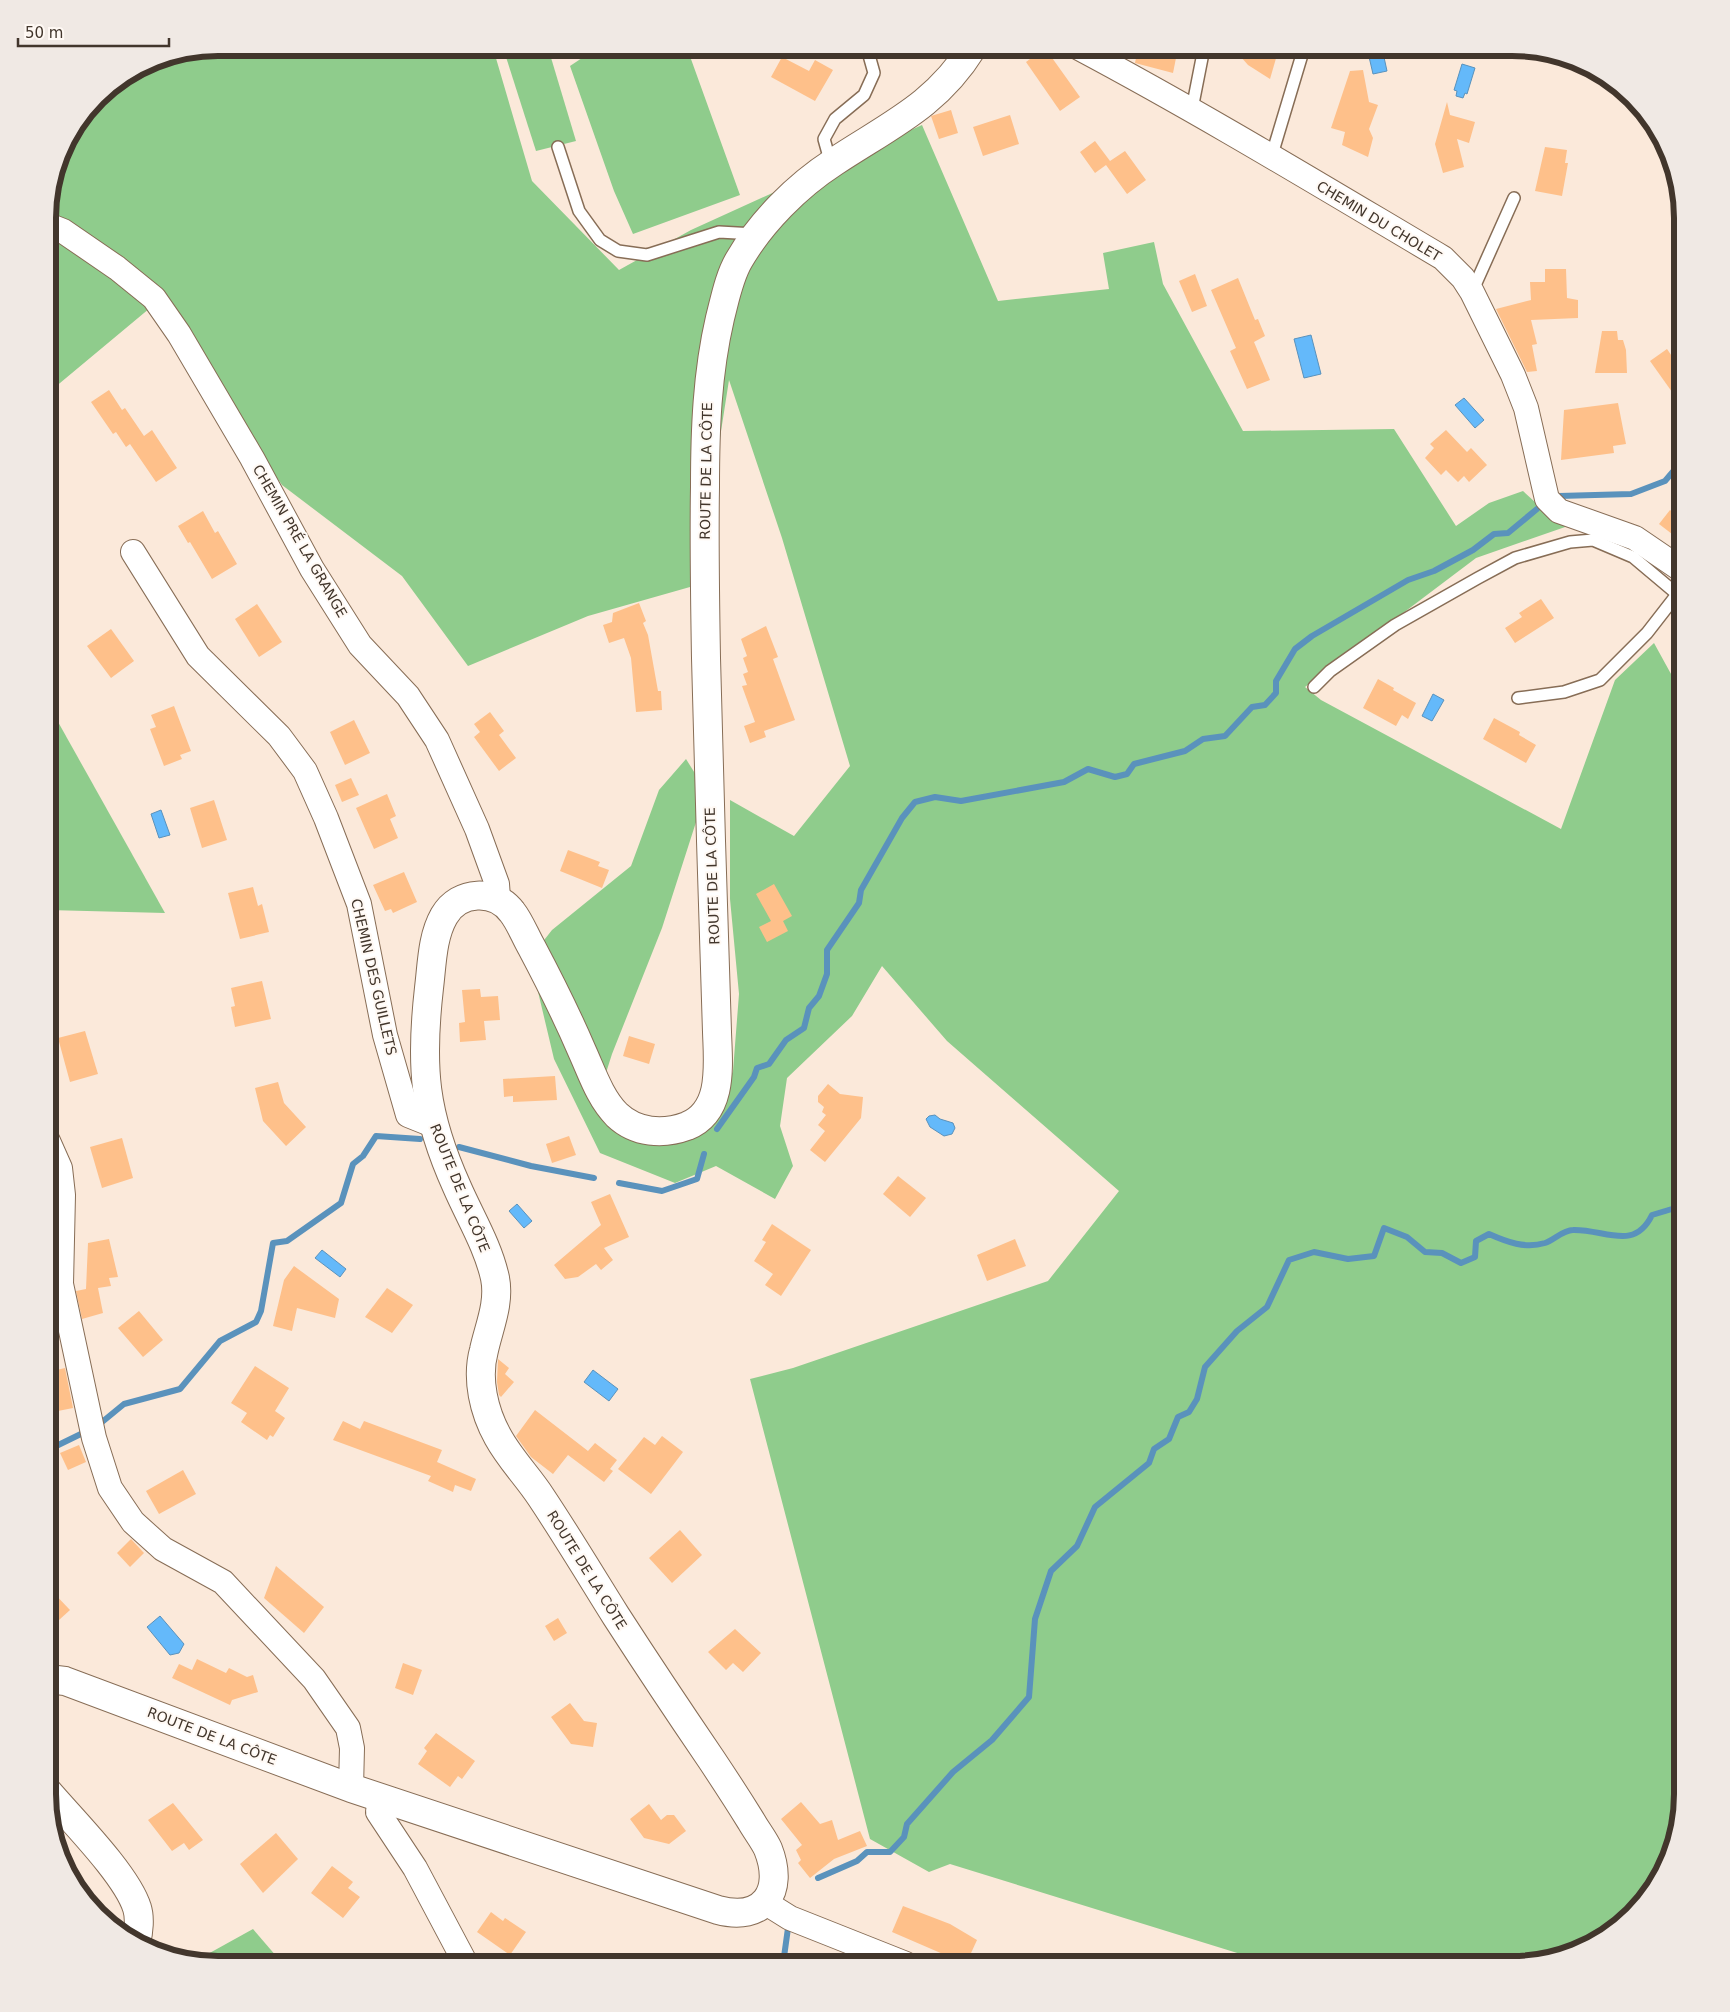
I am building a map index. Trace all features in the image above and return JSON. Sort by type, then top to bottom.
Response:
[{"type":"street","name":"ROUTE DE LA CÔTE","points":[[56,1680],[65,1681],[351,1788],[718,1910],[731,1914],[747,1913],[766,1903],[773,1888],[773,1871],[768,1849],[728,1784],[652,1673],[543,1500],[498,1437],[486,1407],[480,1376],[484,1348],[494,1317],[496,1282],[484,1246],[457,1188],[432,1125],[425,1087],[425,1050],[434,945],[438,928],[446,912],[459,901],[478,894],[498,898],[514,913],[560,1002],[598,1087],[614,1112],[623,1120],[644,1130],[672,1130],[691,1125],[706,1112],[714,1097],[718,1081],[704,562],[706,418],[709,372],[724,300],[738,262],[756,234],[792,194],[831,164],[890,128],[927,101],[947,82],[965,57]]},
{"type":"street","name":"CHEMIN DU CHOLET","points":[[1096,57],[1192,109],[1271,158],[1444,258],[1463,278],[1472,292],[1513,375],[1526,408],[1547,499],[1559,511],[1635,538],[1674,565]]},
{"type":"street","name":"CHEMIN PRÉ LA GRANGE","points":[[57,229],[87,247],[154,298],[179,334],[252,458],[312,569],[360,645],[408,696],[437,740],[477,829],[497,884],[498,898]]},
{"type":"street","name":"CHEMIN DES GUILLETS","points":[[133,552],[198,656],[279,736],[306,771],[359,904],[385,1035],[408,1115],[432,1125]]},
{"type":"street","points":[[56,1160],[60,1168],[63,1195],[61,1284],[94,1438],[110,1488],[133,1522],[163,1549],[223,1582],[314,1678],[348,1728],[352,1748],[351,1788]]},
{"type":"street","points":[[380,1798],[378,1812],[414,1868],[462,1956]]},
{"type":"street","points":[[57,1802],[119,1876],[130,1892],[137,1908],[138,1935]]},
{"type":"street","points":[[766,1903],[790,1918],[886,1956]]},
{"type":"lane","points":[[831,164],[824,139],[835,119],[864,95],[874,73],[870,57]]},
{"type":"lane","points":[[1192,109],[1202,57]]},
{"type":"lane","points":[[1271,158],[1301,57]]},
{"type":"lane","points":[[558,147],[579,211],[600,240],[618,251],[647,255],[719,232],[756,234]]},
{"type":"lane","points":[[1472,292],[1514,198]]},
{"type":"lane","points":[[1314,687],[1330,672],[1395,625],[1515,558],[1570,542],[1593,540],[1633,557],[1674,587]]},
{"type":"lane","points":[[1518,698],[1564,692],[1600,680],[1647,633],[1674,599]]},
{"type":"green space","points":[[207,57],[496,57],[532,181],[619,270],[691,230],[922,125],[998,301],[1109,289],[1103,253],[1154,242],[1163,284],[1243,431],[1394,429],[1456,526],[1489,503],[1523,491],[1548,514],[1568,526],[1476,558],[1305,687],[1321,700],[1561,829],[1615,680],[1654,643],[1674,679],[1674,1794],[1668,1836],[1657,1866],[1640,1892],[1626,1908],[1593,1934],[1564,1947],[1533,1954],[1512,1956],[1247,1956],[950,1864],[929,1872],[870,1839],[750,1379],[793,1368],[1048,1281],[1119,1191],[947,1041],[882,966],[852,1016],[787,1078],[780,1126],[793,1166],[775,1199],[716,1166],[675,1183],[600,1153],[554,1059],[530,958],[552,930],[631,866],[659,790],[686,759],[706,791],[662,928],[612,1054],[598,1098],[629,1137],[717,1111],[733,1071],[739,994],[730,899],[730,800],[794,836],[850,766],[782,538],[729,380],[697,585],[588,616],[468,666],[402,576],[282,485],[156,303],[57,386],[57,207],[59,186],[69,156],[78,137],[111,96],[137,78],[156,69],[186,59]]},
{"type":"green space","points":[[506,57],[551,57],[576,141],[536,151]]},
{"type":"green space","points":[[690,57],[740,195],[633,234],[614,191],[570,66],[582,58]]},
{"type":"green space","points":[[57,720],[165,913],[57,910]]},
{"type":"green space","points":[[253,1929],[276,1956],[218,1956],[206,1955]]},
{"type":"water","points":[[1369,57],[1384,57],[1387,71],[1373,74]]},
{"type":"water","points":[[1462,64],[1475,68],[1467,94],[1465,93],[1463,98],[1456,96],[1457,91],[1454,90]]},
{"type":"water","points":[[1311,335],[1321,374],[1304,378],[1294,339]]},
{"type":"water","points":[[1464,398],[1484,420],[1475,428],[1455,405]]},
{"type":"water","points":[[1433,694],[1444,700],[1432,721],[1422,716]]},
{"type":"water","points":[[161,810],[170,835],[159,838],[151,814]]},
{"type":"water","points":[[935,1115],[940,1119],[953,1123],[955,1128],[952,1134],[944,1136],[930,1127],[926,1119],[929,1116]]},
{"type":"water","points":[[517,1204],[532,1221],[524,1228],[509,1211]]},
{"type":"water","points":[[322,1250],[346,1269],[340,1277],[315,1258]]},
{"type":"water","points":[[593,1370],[618,1389],[609,1401],[584,1382]]},
{"type":"water","points":[[160,1616],[184,1644],[179,1653],[170,1655],[147,1627]]},
{"type":"building","points":[[782,57],[809,71],[815,60],[833,70],[815,101],[771,77]]},
{"type":"building","points":[[1033,57],[1051,57],[1080,97],[1060,111],[1026,62]]},
{"type":"building","points":[[1136,57],[1176,57],[1173,73],[1135,63]]},
{"type":"building","points":[[1241,57],[1276,57],[1270,79],[1248,65]]},
{"type":"building","points":[[1363,70],[1369,102],[1378,105],[1369,129],[1373,138],[1368,157],[1342,145],[1345,132],[1331,128],[1350,71]]},
{"type":"building","points":[[1447,102],[1450,115],[1475,122],[1469,143],[1457,139],[1464,167],[1443,173],[1435,144]]},
{"type":"building","points":[[951,110],[958,133],[939,139],[931,116]]},
{"type":"building","points":[[1010,115],[1019,144],[983,156],[973,127]]},
{"type":"building","points":[[1095,141],[1110,161],[1125,151],[1146,180],[1127,194],[1106,165],[1095,173],[1080,152]]},
{"type":"building","points":[[1545,147],[1567,150],[1565,163],[1568,163],[1562,196],[1535,191]]},
{"type":"building","points":[[1545,269],[1566,269],[1567,298],[1578,300],[1578,318],[1531,320],[1537,344],[1532,345],[1537,371],[1527,372],[1496,309],[1531,300],[1530,282],[1545,282]]},
{"type":"building","points":[[1195,274],[1207,306],[1192,312],[1179,281]]},
{"type":"building","points":[[1238,278],[1255,320],[1258,319],[1265,336],[1254,342],[1270,380],[1247,389],[1230,351],[1236,348],[1211,290]]},
{"type":"building","points":[[1602,331],[1617,331],[1618,340],[1623,340],[1626,350],[1627,373],[1595,373]]},
{"type":"building","points":[[1667,349],[1674,359],[1674,395],[1650,361]]},
{"type":"building","points":[[109,390],[122,410],[125,408],[144,436],[152,430],[177,468],[156,482],[130,444],[126,447],[116,432],[113,434],[91,402]]},
{"type":"building","points":[[1618,403],[1626,444],[1613,446],[1614,453],[1561,460],[1564,410]]},
{"type":"building","points":[[1446,430],[1467,452],[1471,448],[1487,465],[1469,482],[1464,476],[1458,482],[1446,470],[1441,475],[1425,458],[1434,448],[1430,444]]},
{"type":"building","points":[[1670,510],[1674,513],[1674,531],[1672,534],[1659,524]]},
{"type":"building","points":[[203,511],[215,533],[218,531],[237,564],[212,579],[178,526]]},
{"type":"building","points":[[1541,599],[1554,618],[1515,643],[1505,628],[1522,617],[1519,613]]},
{"type":"building","points":[[639,603],[646,621],[643,623],[648,635],[658,691],[661,691],[662,710],[636,712],[631,658],[624,638],[609,643],[603,625],[612,622],[613,613]]},
{"type":"building","points":[[257,604],[282,642],[259,657],[235,619]]},
{"type":"building","points":[[766,626],[778,657],[773,659],[795,720],[764,731],[766,737],[750,743],[744,726],[755,722],[742,686],[747,685],[743,674],[748,672],[743,658],[747,656],[741,639]]},
{"type":"building","points":[[111,629],[134,661],[111,678],[87,646]]},
{"type":"building","points":[[1378,679],[1416,703],[1408,719],[1402,715],[1396,726],[1363,708]]},
{"type":"building","points":[[174,706],[191,751],[180,755],[182,759],[164,766],[150,729],[156,727],[151,715]]},
{"type":"building","points":[[490,712],[504,731],[499,735],[516,758],[499,771],[474,737],[480,732],[474,724]]},
{"type":"building","points":[[1494,718],[1520,732],[1519,735],[1536,745],[1526,763],[1483,739]]},
{"type":"building","points":[[354,720],[370,753],[345,765],[330,732]]},
{"type":"building","points":[[351,778],[359,795],[342,802],[335,785]]},
{"type":"building","points":[[387,794],[396,816],[390,819],[398,838],[374,849],[356,808]]},
{"type":"building","points":[[214,800],[227,840],[202,848],[190,808]]},
{"type":"building","points":[[568,850],[600,862],[598,866],[609,870],[602,888],[560,871]]},
{"type":"building","points":[[404,872],[417,902],[393,913],[391,909],[385,911],[373,885]]},
{"type":"building","points":[[774,884],[792,916],[783,921],[788,931],[767,942],[759,927],[771,921],[756,894]]},
{"type":"building","points":[[253,887],[258,906],[262,904],[269,932],[240,939],[228,893]]},
{"type":"building","points":[[262,981],[271,1019],[235,1027],[231,1007],[235,1006],[231,988]]},
{"type":"building","points":[[480,989],[481,997],[498,996],[500,1020],[484,1021],[486,1040],[460,1042],[459,1023],[465,1022],[462,990]]},
{"type":"building","points":[[85,1031],[98,1074],[70,1082],[58,1038]]},
{"type":"building","points":[[629,1036],[655,1044],[649,1064],[623,1056]]},
{"type":"building","points":[[555,1076],[557,1100],[513,1102],[513,1096],[504,1097],[503,1079]]},
{"type":"building","points":[[278,1082],[284,1103],[306,1127],[286,1146],[263,1121],[255,1088]]},
{"type":"building","points":[[828,1084],[840,1094],[863,1097],[861,1118],[825,1162],[810,1150],[825,1131],[818,1125],[826,1115],[822,1112],[824,1107],[818,1102],[818,1096]]},
{"type":"building","points":[[569,1136],[576,1155],[552,1163],[546,1144]]},
{"type":"building","points":[[122,1138],[133,1178],[102,1188],[90,1147]]},
{"type":"building","points":[[898,1176],[926,1198],[910,1217],[883,1194]]},
{"type":"building","points":[[610,1194],[629,1237],[604,1248],[613,1260],[601,1270],[596,1264],[578,1277],[565,1279],[554,1265],[601,1225],[591,1202]]},
{"type":"building","points":[[772,1224],[811,1250],[781,1296],[765,1285],[773,1274],[754,1261],[766,1242],[762,1240]]},
{"type":"building","points":[[109,1239],[118,1277],[109,1278],[111,1286],[98,1288],[103,1313],[82,1319],[76,1291],[86,1289],[88,1243]]},
{"type":"building","points":[[1015,1239],[1026,1266],[987,1281],[977,1255]]},
{"type":"building","points":[[294,1266],[339,1299],[335,1318],[297,1308],[292,1331],[273,1326],[284,1280]]},
{"type":"building","points":[[387,1288],[413,1305],[392,1333],[365,1317]]},
{"type":"building","points":[[139,1311],[163,1340],[143,1357],[118,1328]]},
{"type":"building","points":[[498,1359],[509,1368],[505,1374],[514,1382],[501,1397],[497,1382]]},
{"type":"building","points":[[255,1366],[289,1388],[275,1411],[285,1418],[273,1437],[270,1435],[267,1440],[241,1422],[247,1413],[231,1403]]},
{"type":"building","points":[[65,1368],[73,1408],[56,1411],[56,1370]]},
{"type":"building","points":[[535,1410],[588,1451],[595,1443],[617,1460],[610,1469],[613,1471],[604,1482],[568,1455],[553,1474],[531,1457],[516,1436]]},
{"type":"building","points":[[343,1421],[360,1429],[364,1421],[442,1450],[437,1462],[476,1479],[471,1491],[455,1485],[453,1492],[428,1481],[431,1476],[333,1440]]},
{"type":"building","points":[[662,1436],[683,1452],[651,1494],[618,1469],[644,1437],[655,1445]]},
{"type":"building","points":[[79,1445],[86,1462],[68,1470],[60,1453]]},
{"type":"building","points":[[183,1470],[196,1494],[159,1514],[146,1491]]},
{"type":"building","points":[[680,1530],[702,1555],[672,1583],[649,1558]]},
{"type":"building","points":[[131,1539],[144,1553],[130,1567],[117,1553]]},
{"type":"building","points":[[276,1566],[324,1607],[304,1633],[264,1598]]},
{"type":"building","points":[[56,1595],[70,1610],[56,1623]]},
{"type":"building","points":[[558,1618],[567,1633],[554,1641],[545,1626]]},
{"type":"building","points":[[735,1629],[761,1653],[743,1672],[733,1663],[726,1670],[708,1652]]},
{"type":"building","points":[[197,1659],[226,1673],[229,1668],[247,1677],[253,1675],[258,1692],[232,1700],[230,1705],[172,1678],[179,1664],[192,1670]]},
{"type":"building","points":[[403,1663],[422,1670],[413,1695],[395,1688]]},
{"type":"building","points":[[570,1703],[584,1721],[597,1723],[593,1747],[571,1744],[551,1717]]},
{"type":"building","points":[[436,1733],[475,1761],[462,1779],[458,1776],[450,1787],[418,1764],[427,1751],[424,1748]]},
{"type":"building","points":[[801,1802],[820,1824],[832,1820],[838,1840],[860,1831],[867,1846],[834,1859],[810,1878],[798,1863],[801,1860],[796,1850],[802,1845],[781,1819]]},
{"type":"building","points":[[173,1803],[203,1840],[189,1850],[184,1843],[172,1851],[148,1820]]},
{"type":"building","points":[[649,1804],[661,1820],[667,1815],[674,1815],[686,1831],[669,1844],[644,1838],[630,1819]]},
{"type":"building","points":[[276,1833],[298,1859],[263,1893],[240,1864]]},
{"type":"building","points":[[332,1866],[353,1882],[348,1888],[360,1897],[343,1918],[311,1893]]},
{"type":"building","points":[[903,1906],[950,1924],[977,1940],[970,1956],[948,1956],[892,1932]]},
{"type":"building","points":[[491,1912],[503,1921],[505,1918],[526,1932],[510,1955],[477,1932]]},
{"type":"waterway","points":[[1559,496],[1631,494],[1665,481],[1674,470]]},
{"type":"waterway","points":[[717,1129],[754,1077],[757,1068],[769,1064],[786,1040],[804,1028],[809,1008],[819,996],[827,974],[827,950],[859,903],[861,890],[902,818],[915,802],[935,797],[961,801],[1064,782],[1088,769],[1115,777],[1127,774],[1134,764],[1185,751],[1203,739],[1225,736],[1252,707],[1265,705],[1276,693],[1276,681],[1295,649],[1312,636],[1408,580],[1434,571],[1473,550],[1494,534],[1508,533],[1537,509]]},
{"type":"waterway","points":[[96,1427],[124,1404],[180,1389],[220,1341],[256,1322],[261,1311],[273,1243],[287,1241],[341,1203],[353,1164],[363,1156],[376,1136],[420,1139]]},
{"type":"waterway","points":[[459,1147],[531,1166],[594,1178]]},
{"type":"waterway","points":[[619,1183],[662,1191],[697,1179],[704,1154]]},
{"type":"waterway","points":[[818,1878],[857,1861],[867,1852],[890,1852],[904,1837],[907,1824],[953,1772],[992,1740],[1029,1697],[1035,1619],[1051,1571],[1077,1546],[1095,1507],[1149,1463],[1154,1449],[1169,1439],[1178,1417],[1189,1412],[1197,1399],[1205,1367],[1237,1331],[1267,1307],[1289,1260],[1314,1252],[1348,1259],[1374,1256],[1384,1228],[1407,1237],[1425,1252],[1442,1253],[1461,1263],[1475,1257],[1476,1241],[1489,1234],[1523,1245],[1545,1243],[1573,1230],[1628,1236],[1637,1233],[1645,1226],[1652,1215],[1674,1208]]},
{"type":"waterway","points":[[56,1446],[87,1431]]},
{"type":"waterway","points":[[784,1956],[789,1921]]}]
